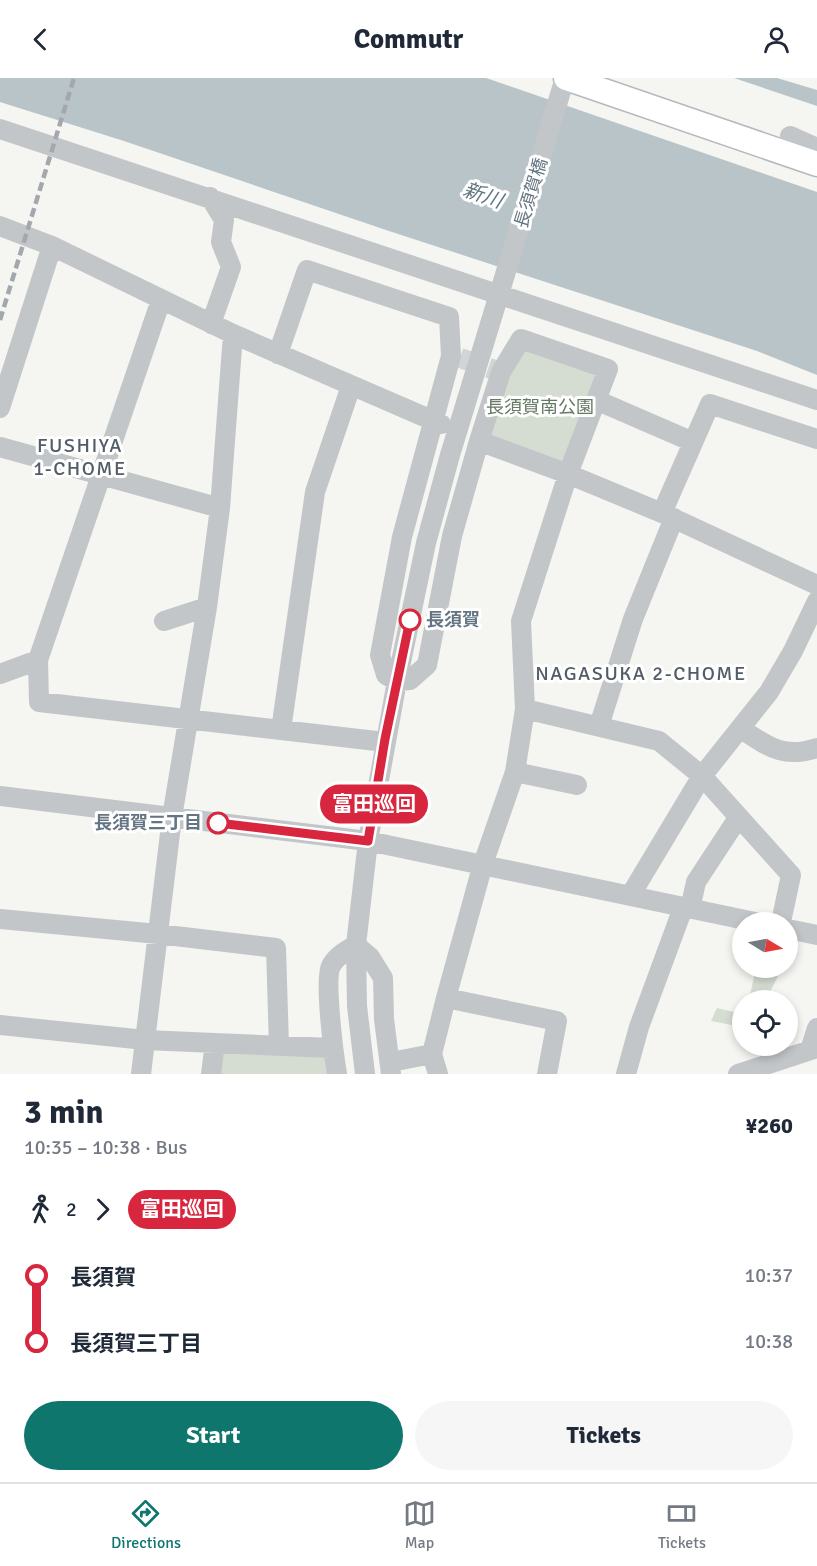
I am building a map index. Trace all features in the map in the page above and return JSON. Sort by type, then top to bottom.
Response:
[{"type":"main road","points":[[564,85],[817,164]]},
{"type":"street","name":"長須賀橋","points":[[365,1074],[356,986],[356,945],[368,841],[397,681],[426,543],[564,85]]},
{"type":"street","points":[[0,129],[501,290],[817,400]]},
{"type":"street","points":[[790,136],[817,148]]},
{"type":"street","points":[[210,198],[224,220],[221,242],[231,267],[212,324]]},
{"type":"street","points":[[0,226],[52,246],[233,334],[438,423]]},
{"type":"street","points":[[0,408],[52,246]]},
{"type":"street","points":[[278,354],[307,270],[449,317],[456,357],[402,537],[380,655],[386,675],[397,681],[410,680],[427,665],[452,536],[498,371],[521,339],[608,369],[568,474],[521,621],[525,709],[515,772],[483,864],[446,998],[432,1054],[438,1074]]},
{"type":"street","points":[[161,300],[39,660],[39,702],[385,742]]},
{"type":"street","points":[[141,1074],[172,817],[207,607],[220,508],[233,334]]},
{"type":"street","points":[[281,730],[315,492],[351,386]]},
{"type":"street","points":[[596,400],[693,442]]},
{"type":"street","points":[[599,726],[693,442],[710,404],[817,439]]},
{"type":"street","points":[[479,441],[568,474],[668,516],[817,585]]},
{"type":"street","points":[[0,447],[220,508]]},
{"type":"street","points":[[630,896],[702,776],[769,692],[793,651],[817,601]]},
{"type":"street","points":[[164,621],[207,607]]},
{"type":"street","points":[[0,674],[39,660]]},
{"type":"street","points":[[525,709],[659,741],[702,776],[791,875],[783,912]]},
{"type":"street","points":[[741,729],[772,748],[786,753],[802,753],[817,748]]},
{"type":"street","points":[[515,772],[577,785]]},
{"type":"street","points":[[0,796],[368,841],[732,917]]},
{"type":"street","points":[[627,1074],[639,1027],[696,882],[738,818]]},
{"type":"street","points":[[0,919],[276,948],[279,1046]]},
{"type":"street","points":[[798,931],[817,935]]},
{"type":"street","points":[[337,1074],[332,1048],[330,966],[343,952],[356,945],[370,957],[382,978],[384,1019],[391,1068],[432,1054]]},
{"type":"street","points":[[446,998],[557,1021],[547,1074]]},
{"type":"street","points":[[0,1025],[145,1040],[332,1048]]},
{"type":"street","points":[[738,1074],[813,1049],[817,1028]]},
{"type":"street","points":[[212,1074],[215,1043]]},
{"type":"green space","name":"長須賀南公園","points":[[525,350],[596,371],[598,377],[563,465],[491,437],[489,427],[494,404]]},
{"type":"green space","points":[[754,978],[777,978],[771,990],[751,990]]},
{"type":"green space","points":[[717,1008],[732,1012],[732,1025],[711,1021]]},
{"type":"green space","points":[[222,1050],[324,1054],[333,1074],[215,1074]]},
{"type":"water","name":"新川","points":[[0,78],[486,78],[817,192],[817,375],[757,351],[0,102]]},
{"type":"water","points":[[734,78],[777,78],[817,90],[817,106]]},
{"type":"tunnel","points":[[460,358],[495,370]]},
{"type":"railway","points":[[0,320],[74,78]]},
{"type":"bus line","name":"富田巡回","points":[[218,823],[368,841],[385,739],[410,620]]},
{"type":"place","name":"長須賀","points":[[410,620]]},
{"type":"place","name":"長須賀三丁目","points":[[218,823]]},
{"type":"district","name":"FUSHIYA 1-CHOME","points":[[80,456]]},
{"type":"district","name":"NAGASUKA 2-CHOME","points":[[641,673]]}]
